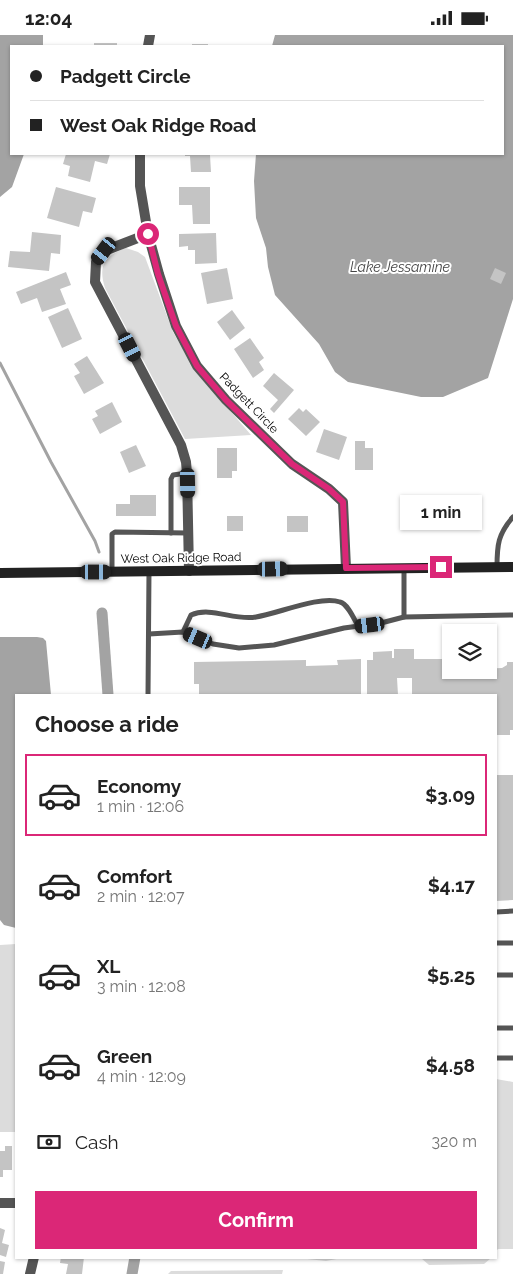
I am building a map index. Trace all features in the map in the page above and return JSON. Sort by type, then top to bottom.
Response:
[{"type":"main road","name":"West Oak Ridge Road","points":[[0,573],[513,567]]},
{"type":"street","name":"Padgett Circle","points":[[140,155],[140,186],[148,234],[158,274],[176,326],[197,366],[226,400],[292,464],[329,489],[343,502],[346,568]]},
{"type":"street","points":[[148,234],[104,251],[96,262],[95,281],[181,445],[187,473],[189,571]]},
{"type":"street","points":[[0,1203],[15,1203]]},
{"type":"street","points":[[30,1274],[34,1259]]},
{"type":"lane","points":[[171,533],[171,479],[173,475],[187,473]]},
{"type":"lane","points":[[497,567],[497,543],[504,527],[513,517]]},
{"type":"lane","points":[[112,572],[112,534],[114,532],[188,533]]},
{"type":"lane","points":[[404,568],[404,617]]},
{"type":"lane","points":[[148,694],[149,571]]},
{"type":"lane","points":[[184,631],[191,615],[198,611],[231,617],[254,618],[295,607],[331,601],[343,603],[358,626]]},
{"type":"lane","points":[[149,634],[184,631],[213,644],[239,648],[274,645],[404,617],[513,615]]},
{"type":"lane","points":[[497,911],[513,911]]},
{"type":"lane","points":[[497,943],[513,943]]},
{"type":"lane","points":[[497,975],[513,975]]},
{"type":"lane","points":[[497,1029],[513,1028]]},
{"type":"lane","points":[[497,1058],[513,1058]]},
{"type":"shaded area","points":[[126,248],[138,252],[145,257],[173,332],[194,369],[251,435],[185,439],[105,288],[102,274],[105,263],[112,255]]},
{"type":"shaded area","points":[[15,944],[15,1132],[0,1132],[0,945]]},
{"type":"shaded area","points":[[497,1079],[513,1082],[513,1249],[498,1249]]},
{"type":"shaded area","points":[[307,1259],[337,1259],[326,1261]]},
{"type":"shaded area","points":[[422,1259],[490,1259],[484,1264],[429,1265]]},
{"type":"shaded area","points":[[283,1270],[282,1274],[168,1274],[171,1271]]},
{"type":"water","points":[[0,35],[43,35],[43,45],[10,45],[10,155],[24,155],[12,187],[0,197]]},
{"type":"water","name":"Lake Jessamine","points":[[275,35],[513,35],[513,299],[488,378],[443,397],[421,397],[348,382],[335,372],[319,344],[275,295],[268,267],[266,248],[256,218],[254,181],[256,155],[504,155],[504,45],[272,45]]},
{"type":"water","points":[[0,637],[37,637],[43,638],[46,641],[51,694],[15,694],[15,928],[4,925],[0,920]]},
{"type":"building","points":[[94,43],[117,43],[117,45],[94,45]]},
{"type":"building","points":[[192,44],[208,44],[208,45]]},
{"type":"building","points":[[66,155],[110,155],[107,164],[95,161],[90,182],[68,176],[70,166],[63,164]]},
{"type":"building","points":[[210,155],[211,172],[191,172],[190,156],[185,156]]},
{"type":"building","points":[[56,187],[96,198],[92,213],[83,211],[79,227],[47,218]]},
{"type":"building","points":[[179,187],[210,187],[210,224],[193,224],[192,205],[179,205]]},
{"type":"building","points":[[32,232],[61,235],[60,254],[51,253],[49,271],[8,267],[10,251],[30,252]]},
{"type":"building","points":[[216,233],[217,263],[195,264],[195,250],[188,250],[188,246],[179,247],[179,234]]},
{"type":"building","points":[[227,268],[233,299],[207,304],[201,273]]},
{"type":"building","points":[[495,268],[506,273],[501,284],[490,279]]},
{"type":"building","points":[[66,272],[71,285],[60,289],[66,304],[42,312],[37,298],[21,304],[16,292]]},
{"type":"building","points":[[68,308],[82,339],[62,348],[48,317]]},
{"type":"building","points":[[232,310],[245,328],[230,340],[217,322]]},
{"type":"building","points":[[250,338],[264,358],[259,362],[264,370],[253,378],[234,349]]},
{"type":"building","points":[[87,356],[104,383],[84,394],[74,376],[80,373],[74,364]]},
{"type":"building","points":[[274,373],[294,390],[274,413],[270,409],[278,400],[263,386]]},
{"type":"building","points":[[112,402],[122,422],[100,434],[92,419],[98,416],[95,411]]},
{"type":"building","points":[[299,408],[303,412],[306,409],[320,422],[306,436],[288,419]]},
{"type":"building","points":[[324,429],[347,437],[339,460],[316,452]]},
{"type":"building","points":[[355,441],[365,441],[365,448],[373,448],[373,470],[355,470]]},
{"type":"building","points":[[136,445],[146,466],[129,473],[120,452]]},
{"type":"building","points":[[217,448],[237,448],[237,471],[232,471],[232,478],[217,478]]},
{"type":"building","points":[[130,495],[156,495],[156,516],[116,516],[116,504],[130,504]]},
{"type":"building","points":[[227,516],[243,516],[243,531],[227,531]]},
{"type":"building","points":[[287,516],[308,516],[308,532],[287,532]]},
{"type":"building","points":[[394,649],[414,649],[414,659],[442,659],[442,679],[497,679],[497,668],[507,665],[507,662],[513,662],[513,730],[510,730],[510,735],[497,735],[497,694],[412,694],[412,678],[397,678],[398,694],[367,694],[367,660],[373,660],[373,652],[392,651],[392,658],[394,658]]},
{"type":"building","points":[[361,659],[361,694],[199,694],[199,684],[194,684],[194,662],[306,660],[306,666],[338,665],[337,660]]},
{"type":"building","points":[[497,775],[513,775],[513,900],[497,901]]},
{"type":"building","points":[[5,1146],[12,1146],[12,1170],[3,1170],[3,1177],[0,1177],[0,1151],[5,1151]]},
{"type":"building","points":[[0,1228],[5,1230],[2,1243],[9,1245],[6,1257],[0,1255]]},
{"type":"building","points":[[61,1259],[84,1259],[82,1274],[66,1274],[68,1264],[60,1263]]},
{"type":"building","points":[[0,1261],[5,1262],[3,1274],[0,1274]]},
{"type":"waterway","points":[[0,363],[51,462],[95,541],[99,552]]},
{"type":"waterway","points":[[102,613],[108,694]]},
{"type":"waterway","points":[[132,1274],[135,1259]]},
{"type":"route","points":[[148,234],[158,274],[176,326],[197,366],[226,400],[292,464],[329,489],[343,502],[346,568],[441,567]]}]
